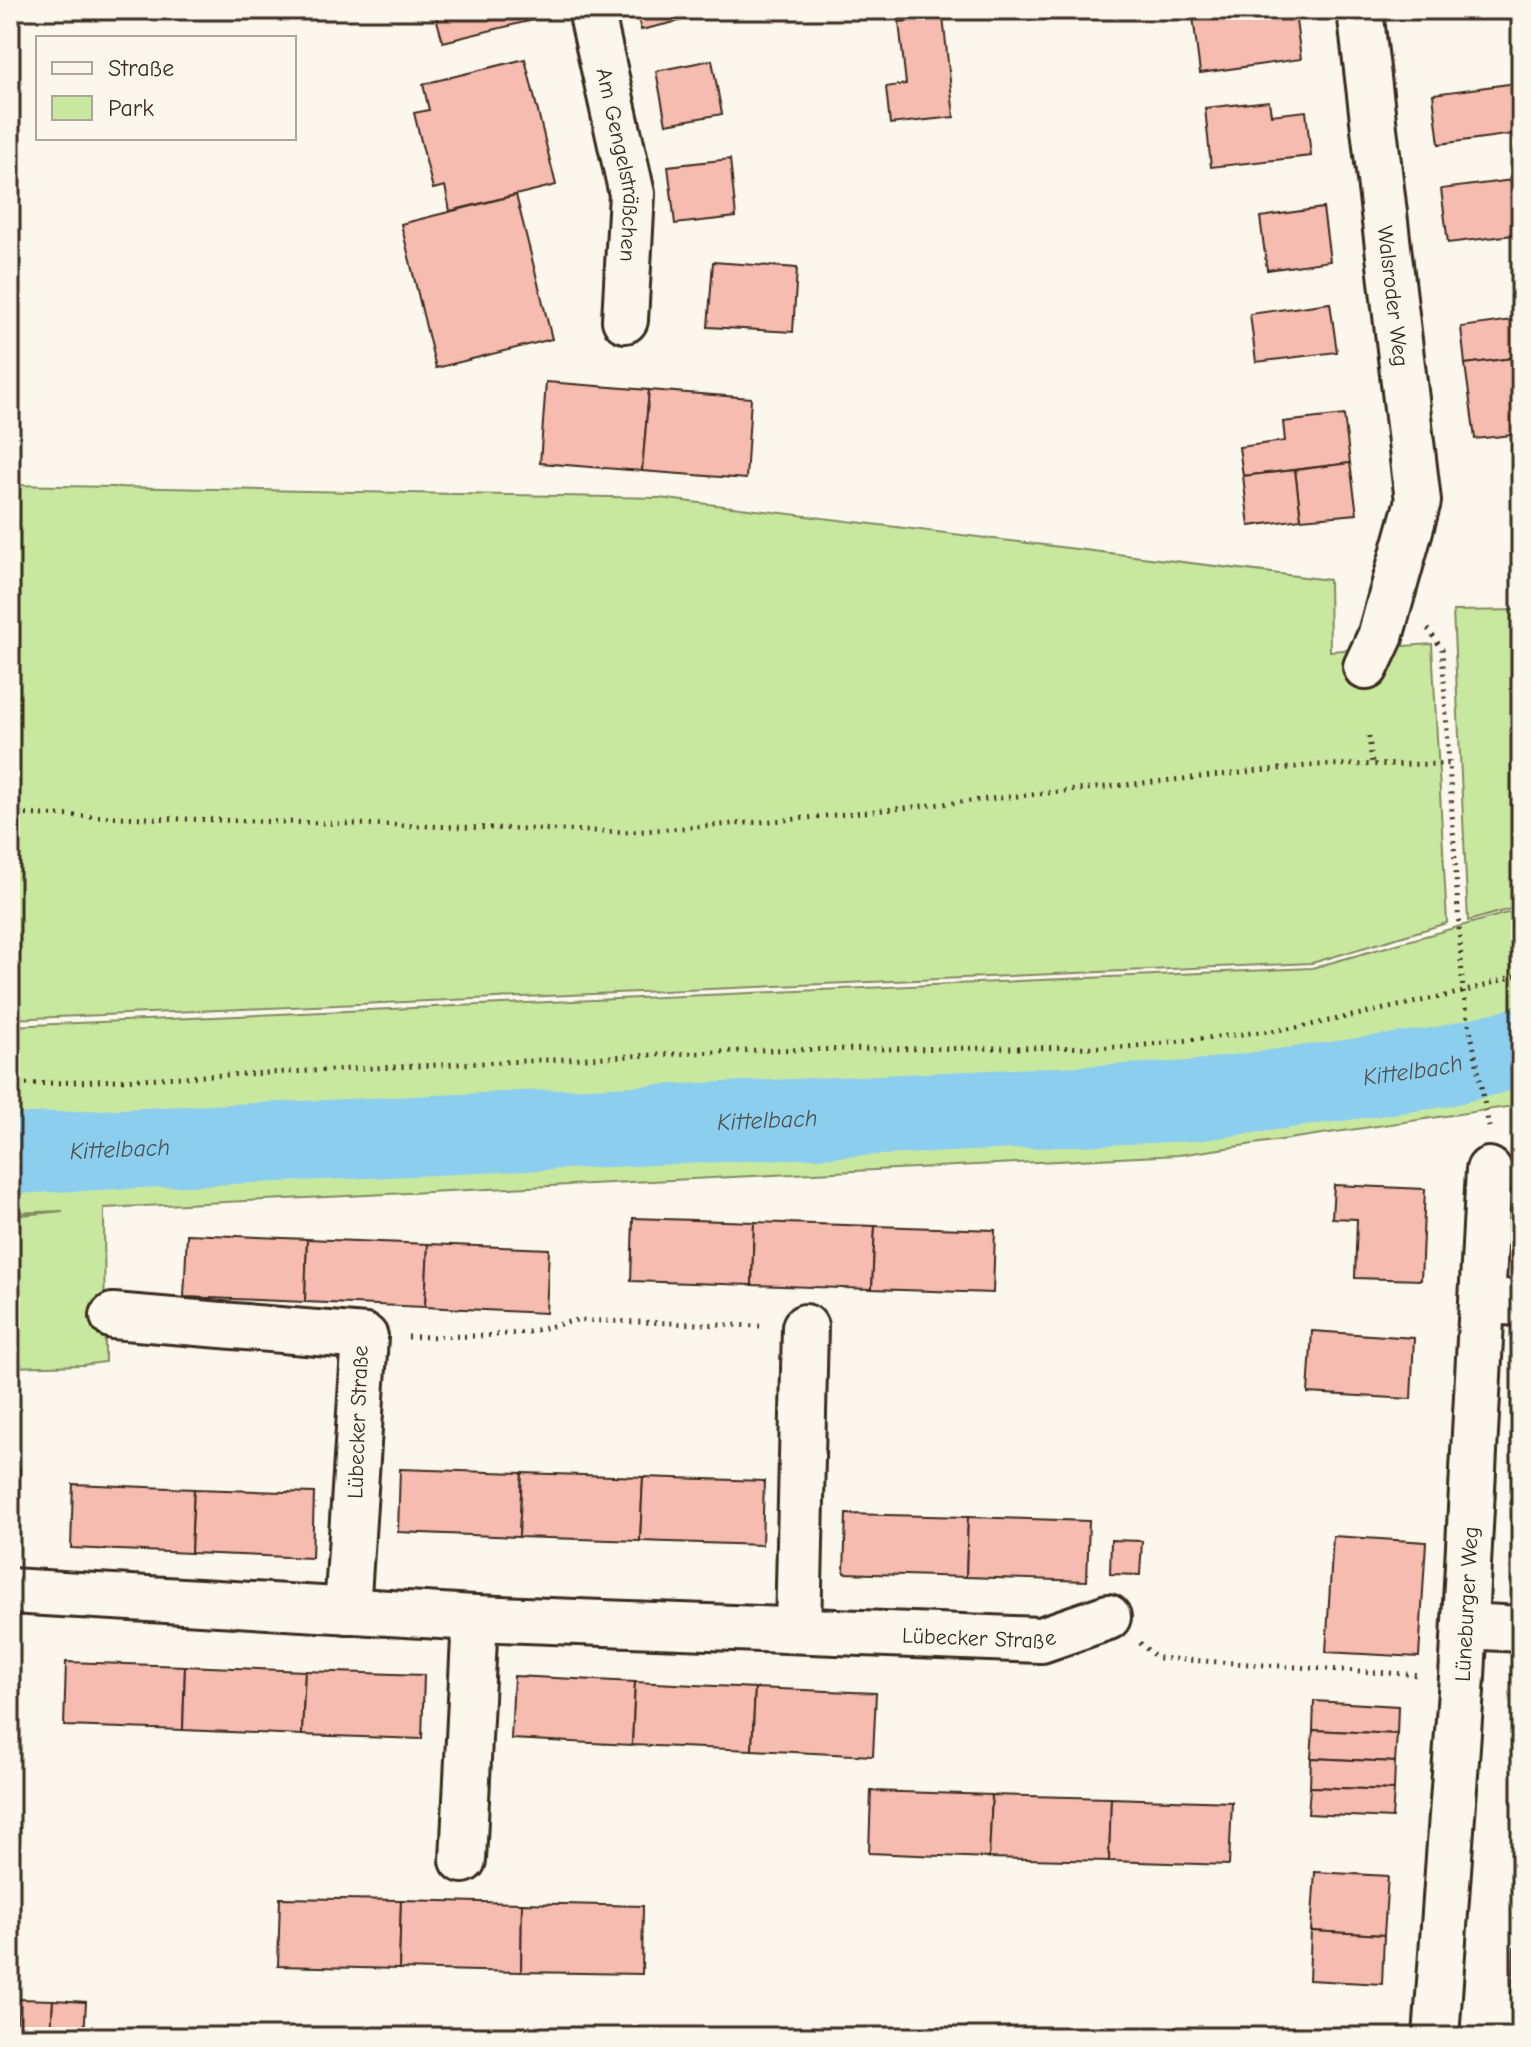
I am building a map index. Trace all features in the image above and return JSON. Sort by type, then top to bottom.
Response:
[{"type":"street","name":"Am Gengelsträßchen","points":[[591,10],[632,194],[625,320]]},
{"type":"street","name":"Walsroder Weg","points":[[1360,10],[1418,501],[1380,637],[1366,667]]},
{"type":"street","name":"Lüneburger Weg","points":[[1436,2037],[1465,1626],[1502,1302],[1489,1149]]},
{"type":"street","name":"Lübecker Straße","points":[[113,1316],[365,1337],[347,1611]]},
{"type":"street","points":[[798,1630],[805,1327]]},
{"type":"street","name":"Lübecker Straße","points":[[10,1591],[475,1618],[1041,1640],[1108,1617]]},
{"type":"street","points":[[463,1860],[475,1618]]},
{"type":"street","points":[[1465,1626],[1521,1629]]},
{"type":"path","points":[[1396,582],[1442,649],[1463,992],[1489,1149]]},
{"type":"path","points":[[1369,736],[1372,764]]},
{"type":"path","points":[[10,814],[631,832],[797,819],[1317,765],[1451,764]]},
{"type":"path","points":[[10,1085],[759,1050],[1127,1047],[1296,1028],[1463,992],[1521,974]]},
{"type":"path","points":[[365,1337],[481,1336],[528,1332],[577,1320],[805,1327]]},
{"type":"path","points":[[1157,1658],[1462,1677]]},
{"type":"green space","points":[[10,485],[659,498],[1329,580],[1330,651],[1432,644],[1447,923],[1312,963],[10,1019]]},
{"type":"green space","points":[[1521,610],[1521,906],[1468,921],[1453,611]]},
{"type":"green space","points":[[1521,909],[1521,1105],[1179,1155],[104,1208],[105,1362],[10,1367],[10,1216],[63,1211],[10,1213],[10,1026],[1312,968]]},
{"type":"building","points":[[434,10],[530,10],[533,20],[443,42]]},
{"type":"building","points":[[636,10],[704,10],[705,15],[641,30]]},
{"type":"building","points":[[1251,10],[1252,19],[1295,13],[1301,59],[1200,73],[1193,16]]},
{"type":"building","points":[[943,17],[954,117],[890,124],[886,87],[906,84],[899,22]]},
{"type":"building","points":[[525,59],[556,185],[450,211],[445,186],[433,189],[414,113],[429,110],[423,84]]},
{"type":"building","points":[[712,60],[722,114],[666,124],[656,71]]},
{"type":"building","points":[[1517,83],[1521,133],[1439,144],[1433,94]]},
{"type":"building","points":[[1269,101],[1271,115],[1306,111],[1311,156],[1211,167],[1205,108]]},
{"type":"building","points":[[730,159],[736,217],[675,224],[668,166]]},
{"type":"building","points":[[1521,179],[1521,234],[1448,243],[1441,189]]},
{"type":"building","points":[[516,195],[552,339],[436,368],[401,224]]},
{"type":"building","points":[[1323,208],[1330,261],[1267,270],[1260,217]]},
{"type":"building","points":[[713,262],[797,268],[793,332],[708,327]]},
{"type":"building","points":[[1330,303],[1337,352],[1256,362],[1250,314]]},
{"type":"building","points":[[1520,319],[1521,357],[1465,364],[1461,327]]},
{"type":"building","points":[[1521,357],[1521,434],[1475,439],[1465,364]]},
{"type":"building","points":[[546,382],[649,390],[642,471],[540,463]]},
{"type":"building","points":[[649,390],[751,398],[746,479],[642,471]]},
{"type":"building","points":[[1344,415],[1350,463],[1243,476],[1239,447],[1285,441],[1283,422]]},
{"type":"building","points":[[1350,463],[1357,514],[1301,519],[1295,470]]},
{"type":"building","points":[[1295,470],[1301,519],[1249,526],[1243,476]]},
{"type":"building","points":[[1334,1185],[1425,1189],[1421,1280],[1355,1278],[1357,1219],[1332,1218]]},
{"type":"building","points":[[633,1218],[754,1222],[752,1285],[631,1281]]},
{"type":"building","points":[[754,1222],[875,1226],[872,1289],[752,1285]]},
{"type":"building","points":[[875,1226],[995,1230],[993,1293],[872,1289]]},
{"type":"building","points":[[187,1234],[307,1239],[305,1302],[184,1297]]},
{"type":"building","points":[[307,1239],[428,1244],[425,1307],[305,1302]]},
{"type":"building","points":[[428,1244],[549,1249],[546,1313],[425,1307]]},
{"type":"building","points":[[1312,1331],[1414,1338],[1411,1399],[1308,1393]]},
{"type":"building","points":[[10,1467],[20,1468],[13,1546],[10,1546]]},
{"type":"building","points":[[400,1469],[522,1473],[519,1537],[398,1532]]},
{"type":"building","points":[[522,1473],[643,1477],[640,1541],[519,1537]]},
{"type":"building","points":[[643,1477],[764,1481],[762,1545],[640,1541]]},
{"type":"building","points":[[73,1484],[194,1489],[191,1553],[71,1548]]},
{"type":"building","points":[[194,1489],[314,1493],[312,1558],[191,1553]]},
{"type":"building","points":[[846,1514],[968,1517],[966,1577],[844,1573]]},
{"type":"building","points":[[968,1517],[1089,1521],[1087,1581],[966,1577]]},
{"type":"building","points":[[1333,1536],[1426,1542],[1419,1657],[1326,1652]]},
{"type":"building","points":[[1111,1540],[1142,1541],[1140,1575],[1110,1574]]},
{"type":"building","points":[[66,1662],[185,1666],[183,1730],[64,1726]]},
{"type":"building","points":[[185,1666],[305,1671],[302,1735],[183,1730]]},
{"type":"building","points":[[305,1671],[424,1675],[422,1739],[302,1735]]},
{"type":"building","points":[[514,1676],[635,1682],[632,1745],[511,1739]]},
{"type":"building","points":[[635,1682],[755,1688],[752,1750],[632,1745]]},
{"type":"building","points":[[755,1688],[876,1693],[873,1756],[752,1750]]},
{"type":"building","points":[[1314,1701],[1398,1706],[1397,1734],[1313,1730]]},
{"type":"building","points":[[1313,1730],[1397,1734],[1395,1762],[1311,1758]]},
{"type":"building","points":[[1311,1758],[1395,1762],[1394,1790],[1310,1787]]},
{"type":"building","points":[[1310,1787],[1394,1790],[1392,1818],[1308,1814]]},
{"type":"building","points":[[871,1791],[992,1795],[989,1858],[869,1853]]},
{"type":"building","points":[[992,1795],[1111,1798],[1109,1861],[989,1858]]},
{"type":"building","points":[[1111,1798],[1232,1802],[1229,1865],[1109,1861]]},
{"type":"building","points":[[1521,1821],[1521,1902],[1514,1901]]},
{"type":"building","points":[[1315,1872],[1388,1876],[1384,1935],[1311,1931]]},
{"type":"building","points":[[280,1898],[401,1900],[399,1969],[278,1966]]},
{"type":"building","points":[[401,1900],[522,1903],[521,1972],[399,1969]]},
{"type":"building","points":[[522,1903],[643,1906],[642,1974],[521,1972]]},
{"type":"building","points":[[1311,1931],[1384,1935],[1382,1984],[1309,1980]]},
{"type":"building","points":[[1514,1948],[1521,1948],[1521,1997],[1512,1996]]},
{"type":"building","points":[[18,1999],[53,2000],[51,2037],[16,2037]]},
{"type":"building","points":[[53,2000],[86,2002],[84,2037],[51,2037]]},
{"type":"waterway","name":"Kittelbach","points":[[10,1154],[1192,1101],[1441,1067],[1521,1047]]}]
